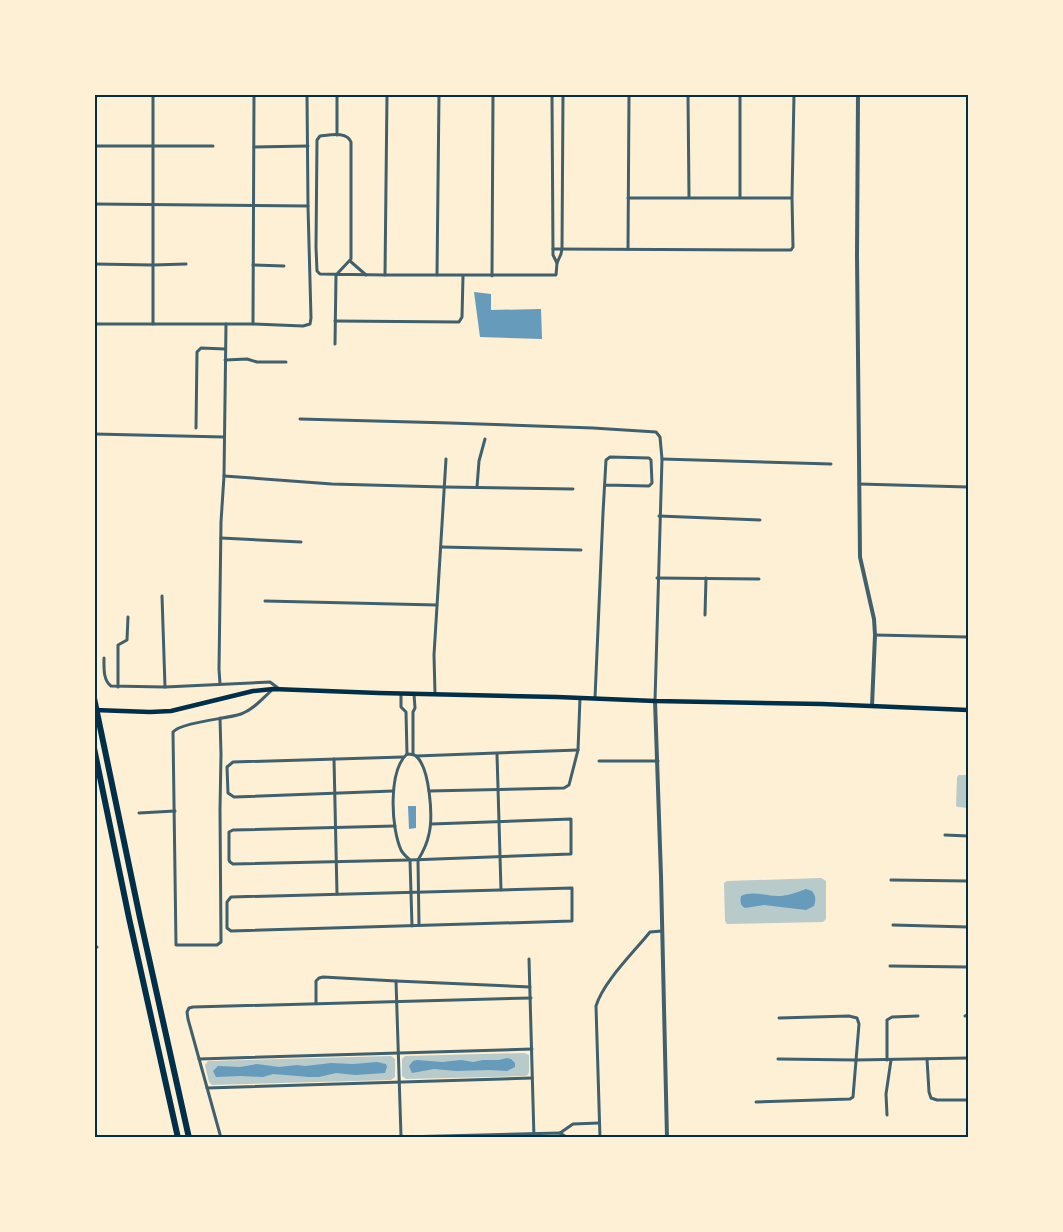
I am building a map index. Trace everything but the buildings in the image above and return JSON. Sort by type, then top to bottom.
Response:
[{"type":"highway","points":[[94,698],[189,1137]]},
{"type":"highway","points":[[94,748],[178,1137]]},
{"type":"main road","points":[[94,710],[171,711],[253,691],[280,689],[969,710]]},
{"type":"street","points":[[153,94],[153,324]]},
{"type":"street","points":[[253,324],[254,94]]},
{"type":"street","points":[[94,324],[303,326],[309,324],[311,318],[307,94]]},
{"type":"street","points":[[337,94],[337,135]]},
{"type":"street","points":[[385,275],[387,94]]},
{"type":"street","points":[[437,275],[439,94]]},
{"type":"street","points":[[492,276],[493,94]]},
{"type":"street","points":[[335,344],[336,275],[350,261],[351,140],[347,136],[320,136],[317,140],[315,241],[318,272],[323,275],[336,275],[366,275],[385,275],[437,275],[492,276],[555,275],[558,271],[557,263],[552,255],[552,94]]},
{"type":"street","points":[[557,263],[562,249],[563,94]]},
{"type":"street","points":[[628,249],[629,94]]},
{"type":"street","points":[[688,94],[688,197]]},
{"type":"street","points":[[740,94],[740,197]]},
{"type":"street","points":[[553,249],[791,250],[793,247],[794,94]]},
{"type":"street","points":[[858,94],[860,556],[874,619],[872,706]]},
{"type":"street","points":[[94,146],[213,146]]},
{"type":"street","points":[[254,147],[308,146]]},
{"type":"street","points":[[628,198],[792,198]]},
{"type":"street","points":[[94,204],[308,206]]},
{"type":"street","points":[[350,261],[366,275]]},
{"type":"street","points":[[94,264],[186,264]]},
{"type":"street","points":[[253,265],[284,266]]},
{"type":"street","points":[[335,321],[459,322],[462,317],[463,276]]},
{"type":"street","points":[[220,684],[226,324]]},
{"type":"street","points":[[196,428],[197,352],[201,348],[225,349]]},
{"type":"street","points":[[225,360],[286,362]]},
{"type":"street","points":[[300,419],[654,431],[660,437],[662,459],[655,701],[667,1137]]},
{"type":"street","points":[[94,434],[224,437]]},
{"type":"street","points":[[477,487],[479,461],[485,439]]},
{"type":"street","points":[[595,698],[606,460],[608,457],[649,458],[651,460],[652,483],[649,486],[605,485]]},
{"type":"street","points":[[435,694],[434,655],[446,459]]},
{"type":"street","points":[[662,459],[831,464]]},
{"type":"street","points":[[224,476],[332,484],[573,489]]},
{"type":"street","points":[[859,484],[969,488]]},
{"type":"street","points":[[659,516],[760,520]]},
{"type":"street","points":[[221,538],[301,542]]},
{"type":"street","points":[[441,547],[581,550]]},
{"type":"street","points":[[657,578],[759,579]]},
{"type":"street","points":[[705,615],[706,578]]},
{"type":"street","points":[[162,596],[165,687]]},
{"type":"street","points":[[265,601],[437,605]]},
{"type":"street","points":[[118,687],[118,646],[127,640],[128,617]]},
{"type":"street","points":[[875,635],[969,637]]},
{"type":"street","points":[[104,658],[104,673],[111,687],[270,682],[280,689]]},
{"type":"street","points":[[220,718],[221,942],[219,945],[176,945],[173,732],[179,728],[247,711],[273,689]]},
{"type":"street","points":[[401,694],[402,707],[405,712],[405,756],[393,791],[393,809],[396,837],[403,853],[410,860],[412,926]]},
{"type":"street","points":[[414,694],[415,755],[425,773],[431,808],[431,824],[426,844],[418,860],[419,926]]},
{"type":"street","points":[[429,791],[564,788],[569,785],[578,750],[580,698]]},
{"type":"street","points":[[405,712],[413,712]]},
{"type":"street","points":[[393,791],[234,797],[228,793],[227,767],[233,762],[578,750]]},
{"type":"street","points":[[497,754],[501,890]]},
{"type":"street","points":[[334,759],[337,894]]},
{"type":"street","points":[[599,761],[658,761]]},
{"type":"street","points":[[139,813],[175,811]]},
{"type":"street","points":[[394,826],[233,830],[229,832],[229,860],[233,864],[571,854],[571,819],[431,824]]},
{"type":"street","points":[[945,835],[969,836]]},
{"type":"street","points":[[891,880],[969,881]]},
{"type":"street","points":[[572,888],[572,921],[231,931],[227,928],[226,902],[231,897],[501,890],[572,888]]},
{"type":"street","points":[[893,925],[969,927]]},
{"type":"street","points":[[600,1137],[596,1006],[610,981],[650,932],[662,931]]},
{"type":"street","points":[[530,959],[534,1136]]},
{"type":"street","points":[[891,966],[969,967]]},
{"type":"street","points":[[316,1004],[316,981],[323,977],[530,987]]},
{"type":"street","points":[[396,981],[401,1137]]},
{"type":"street","points":[[221,1137],[188,1019],[189,1008],[531,998]]},
{"type":"street","points":[[756,1102],[850,1099],[854,1094],[859,1024],[857,1018],[849,1016],[779,1018]]},
{"type":"street","points":[[887,1115],[887,1020],[892,1017],[918,1016]]},
{"type":"street","points":[[199,1059],[532,1049]]},
{"type":"street","points":[[778,1059],[969,1058]]},
{"type":"street","points":[[927,1059],[931,1098],[969,1100]]},
{"type":"street","points":[[207,1088],[532,1078]]},
{"type":"street","points":[[363,1137],[534,1136],[560,1133],[573,1124],[599,1123]]},
{"type":"street","points":[[560,1133],[568,1137]]},
{"type":"shaded area","points":[[959,775],[968,775],[968,808],[956,806]]},
{"type":"shaded area","points":[[821,878],[826,881],[826,919],[823,922],[727,924],[725,921],[724,883],[727,881]]},
{"type":"shaded area","points":[[524,1053],[529,1055],[529,1072],[525,1076],[406,1079],[402,1076],[402,1059],[405,1056]]},
{"type":"shaded area","points":[[391,1056],[395,1059],[395,1077],[391,1080],[212,1085],[209,1082],[205,1065],[208,1061]]},
{"type":"water","points":[[474,292],[491,294],[491,310],[541,309],[542,339],[480,337]]},
{"type":"water","points":[[408,806],[416,806],[416,828],[409,829]]},
{"type":"water","points":[[806,889],[812,891],[815,900],[814,906],[806,910],[764,905],[745,908],[741,903],[741,896],[746,894],[781,896]]},
{"type":"water","points":[[507,1058],[515,1063],[515,1067],[507,1071],[434,1069],[412,1073],[409,1066],[417,1060],[473,1062]]},
{"type":"water","points":[[377,1062],[386,1064],[385,1073],[355,1075],[336,1073],[319,1077],[273,1074],[263,1077],[216,1077],[213,1071],[218,1066],[240,1067],[257,1064],[279,1067]]}]
